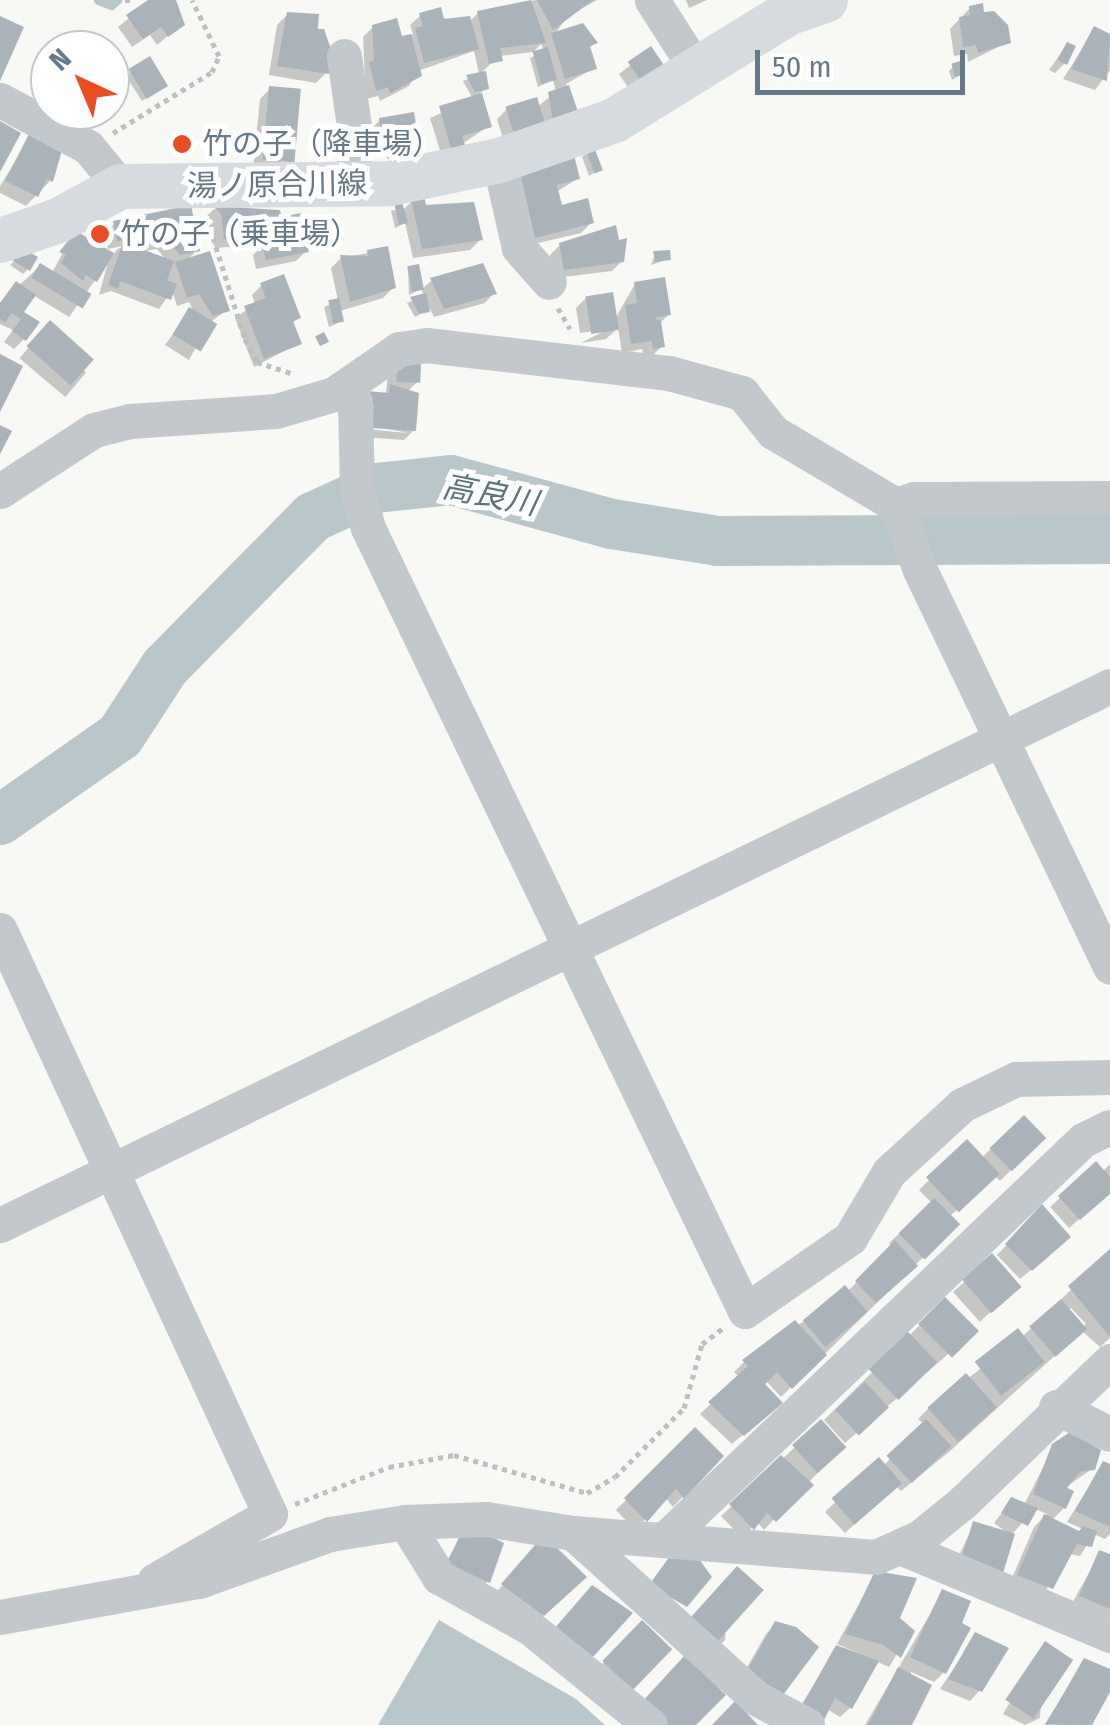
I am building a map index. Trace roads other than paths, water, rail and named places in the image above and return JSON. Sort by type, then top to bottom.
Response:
[{"type":"main road","name":"湯ノ原合川線","points":[[0,240],[58,220],[120,186],[353,185],[499,160],[614,120],[787,13],[825,0]]},
{"type":"street","points":[[652,0],[696,69]]},
{"type":"street","points":[[344,56],[355,133],[353,185]]},
{"type":"street","points":[[0,100],[88,146],[120,186]]},
{"type":"street","points":[[499,160],[519,248],[549,282]]},
{"type":"street","points":[[0,491],[94,430],[130,421],[276,411],[348,388],[400,349],[426,346],[716,382],[742,393],[774,432],[896,510],[920,570],[1004,737],[1110,968]]},
{"type":"street","points":[[348,388],[355,402],[364,517],[567,947],[745,1310],[850,1238],[889,1172],[962,1105],[1016,1079],[1110,1076]]},
{"type":"street","points":[[896,510],[914,499],[1110,498]]},
{"type":"street","points":[[0,1225],[1110,686]]},
{"type":"street","points":[[0,930],[270,1514],[136,1590]]},
{"type":"street","points":[[664,1539],[1083,1140],[1110,1127]]},
{"type":"street","points":[[0,1617],[199,1581],[330,1534],[405,1522],[486,1519],[573,1533],[876,1557],[900,1547],[963,1502],[1056,1407],[1110,1361]]},
{"type":"street","points":[[1056,1407],[1110,1434]]},
{"type":"street","points":[[405,1522],[439,1577],[529,1627],[650,1725]]},
{"type":"street","points":[[573,1533],[756,1698],[806,1725]]},
{"type":"street","points":[[900,1547],[1110,1636]]},
{"type":"waterway","points":[[98,0],[111,5],[117,0]]},
{"type":"waterway","name":"高良川","points":[[0,820],[120,736],[165,667],[313,517],[376,488],[451,480],[612,524],[718,541],[1110,539]]},
{"type":"place","name":"竹の子（降車場）","points":[[182,144]]},
{"type":"place","name":"竹の子（乗車場）","points":[[100,234]]}]
